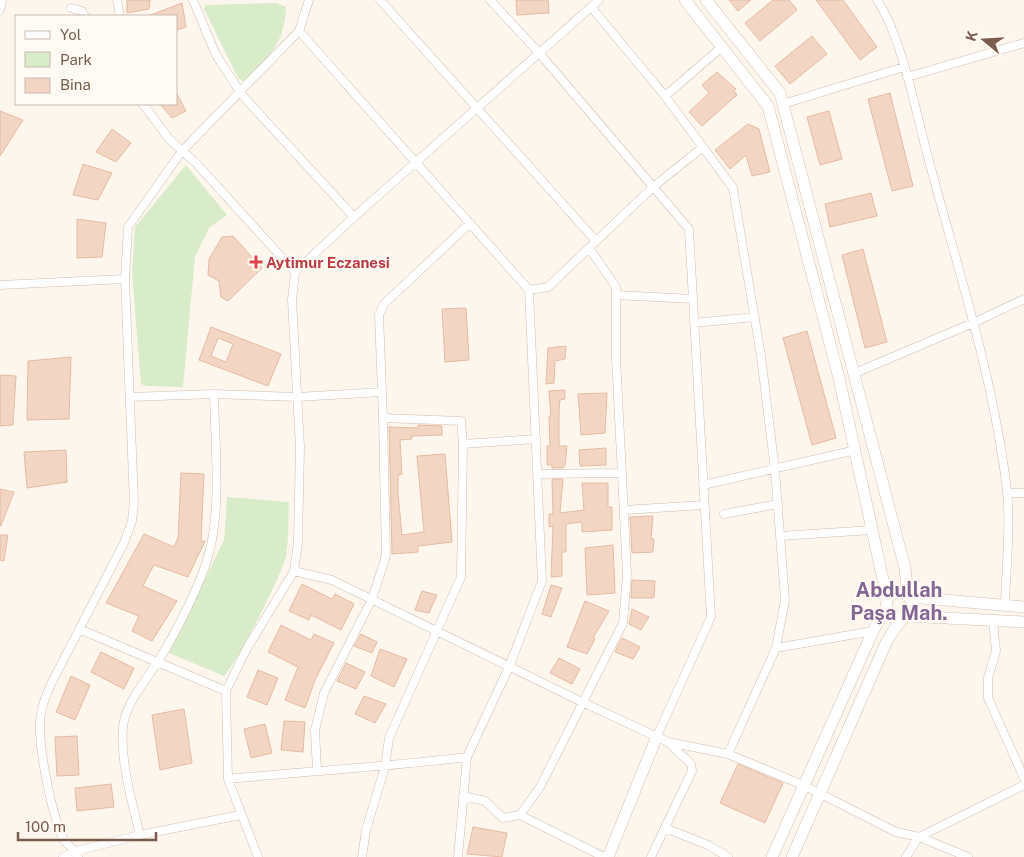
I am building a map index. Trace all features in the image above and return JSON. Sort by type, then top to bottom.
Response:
[{"type":"main road","points":[[685,0],[768,106],[856,450],[887,603],[892,617],[1024,622]]},
{"type":"main road","points":[[706,0],[780,93],[855,372],[905,568],[912,607],[886,642],[792,857]]},
{"type":"main road","points":[[772,857],[873,631],[887,603],[895,592],[909,596],[1024,607]]},
{"type":"main road","points":[[608,857],[657,736]]},
{"type":"street","points":[[0,10],[2,0]]},
{"type":"street","points":[[117,0],[120,15]]},
{"type":"street","points":[[193,0],[216,55],[240,92],[354,217]]},
{"type":"street","points":[[77,854],[63,839],[52,806],[40,722],[44,699],[124,543],[132,521],[130,397],[125,279],[128,227],[182,151],[299,31],[308,0]]},
{"type":"street","points":[[380,0],[596,241]]},
{"type":"street","points":[[490,0],[540,54],[689,228],[711,617],[657,736]]},
{"type":"street","points":[[258,857],[240,815],[228,779],[226,691],[246,650],[294,571],[298,533],[300,447],[292,300],[295,272],[354,217],[418,163],[599,0]]},
{"type":"street","points":[[877,0],[884,10],[907,76],[973,323],[995,418],[1007,493],[1006,604]]},
{"type":"street","points":[[71,8],[82,11],[84,15]]},
{"type":"street","points":[[592,8],[665,96],[733,188],[755,317],[775,470],[785,600],[776,648],[728,754]]},
{"type":"street","points":[[299,31],[529,290],[542,581],[509,666],[467,757],[458,857]]},
{"type":"street","points":[[907,76],[1024,44]]},
{"type":"street","points":[[665,96],[722,47]]},
{"type":"street","points":[[783,104],[904,67]]},
{"type":"street","points":[[144,105],[169,139],[295,272]]},
{"type":"street","points":[[529,290],[548,287],[653,187],[703,147]]},
{"type":"street","points":[[317,770],[316,730],[324,693],[372,599],[386,556],[384,418],[378,315],[384,304],[469,224]]},
{"type":"street","points":[[520,815],[540,788],[623,623],[627,574],[616,287],[588,248]]},
{"type":"street","points":[[0,285],[125,279]]},
{"type":"street","points":[[616,295],[693,299]]},
{"type":"street","points":[[855,372],[973,323],[1024,299]]},
{"type":"street","points":[[694,323],[755,317]]},
{"type":"street","points":[[130,397],[214,394],[297,397],[382,392]]},
{"type":"street","points":[[140,835],[128,785],[123,728],[125,716],[158,662],[202,575],[208,555],[215,521],[214,394]]},
{"type":"street","points":[[362,857],[366,830],[385,767],[390,738],[461,577],[463,444],[460,421],[384,418]]},
{"type":"street","points":[[463,444],[536,439]]},
{"type":"street","points":[[703,485],[856,450]]},
{"type":"street","points":[[538,474],[622,473]]},
{"type":"street","points":[[1007,493],[1024,493]]},
{"type":"street","points":[[724,514],[778,504]]},
{"type":"street","points":[[624,510],[704,505]]},
{"type":"street","points":[[780,536],[872,530]]},
{"type":"street","points":[[294,571],[332,580],[668,742],[691,764],[692,771],[651,857]]},
{"type":"street","points":[[994,621],[996,651],[988,678],[988,698],[1024,778]]},
{"type":"street","points":[[79,629],[226,691]]},
{"type":"street","points":[[776,648],[873,631]]},
{"type":"street","points":[[668,742],[728,754],[805,786],[896,832],[919,837],[968,857]]},
{"type":"street","points":[[228,779],[317,770],[385,767],[467,757]]},
{"type":"street","points":[[906,857],[919,837],[1024,785]]},
{"type":"street","points":[[464,796],[485,801],[503,818],[520,815],[604,857]]},
{"type":"street","points":[[63,857],[140,835],[240,815]]},
{"type":"street","points":[[665,828],[708,845],[728,857]]},
{"type":"green space","points":[[276,3],[286,7],[282,32],[268,57],[244,82],[238,78],[204,9],[206,5]]},
{"type":"green space","points":[[186,165],[227,215],[209,228],[195,257],[183,387],[146,386],[141,384],[132,274],[135,227]]},
{"type":"green space","points":[[227,497],[289,502],[287,550],[283,566],[248,637],[224,676],[169,653],[224,540]]},
{"type":"building","points":[[127,0],[150,0],[149,9],[127,13]]},
{"type":"building","points":[[516,0],[548,0],[549,13],[517,15]]},
{"type":"building","points":[[729,0],[751,0],[738,11]]},
{"type":"building","points":[[773,0],[789,0],[797,10],[760,41],[745,23]]},
{"type":"building","points":[[816,0],[843,0],[877,47],[860,60]]},
{"type":"building","points":[[182,3],[186,27],[178,29],[178,15],[151,15]]},
{"type":"building","points":[[812,36],[827,54],[790,84],[775,66]]},
{"type":"building","points":[[717,72],[736,89],[734,91],[737,95],[702,126],[689,112],[709,93],[702,85]]},
{"type":"building","points":[[890,93],[913,186],[892,191],[868,99]]},
{"type":"building","points":[[178,96],[186,111],[172,118],[161,105],[178,105]]},
{"type":"building","points":[[0,111],[23,120],[0,156]]},
{"type":"building","points":[[829,111],[842,159],[820,165],[807,117]]},
{"type":"building","points":[[748,124],[759,129],[770,172],[752,176],[746,155],[730,169],[715,150]]},
{"type":"building","points":[[112,129],[131,143],[116,162],[96,152]]},
{"type":"building","points":[[83,164],[112,173],[98,200],[73,195]]},
{"type":"building","points":[[871,193],[877,216],[830,227],[825,204]]},
{"type":"building","points":[[77,219],[106,223],[102,257],[77,258]]},
{"type":"building","points":[[233,236],[262,268],[228,301],[221,297],[219,281],[208,275],[209,259],[222,237]]},
{"type":"building","points":[[863,249],[887,342],[865,348],[842,255]]},
{"type":"building","points":[[466,308],[469,360],[445,362],[442,309]]},
{"type":"building","points":[[211,327],[281,354],[268,386],[199,360]],"holes":[[[218,338],[233,344],[226,362],[211,356]]]},
{"type":"building","points":[[807,331],[836,438],[812,445],[783,338]]},
{"type":"building","points":[[566,346],[565,359],[555,361],[554,383],[546,384],[548,348]]},
{"type":"building","points":[[71,357],[69,419],[27,420],[28,361]]},
{"type":"building","points":[[0,375],[16,376],[13,425],[0,426]]},
{"type":"building","points":[[565,390],[565,399],[560,400],[559,446],[567,446],[565,465],[563,468],[552,468],[552,465],[547,465],[547,446],[550,446],[549,416],[551,416],[549,391]]},
{"type":"building","points":[[607,393],[605,433],[581,435],[578,394]]},
{"type":"building","points":[[418,425],[442,426],[442,435],[412,436],[412,439],[400,440],[402,474],[398,475],[398,494],[402,535],[424,532],[417,456],[445,454],[452,542],[418,546],[418,552],[392,554],[389,427],[418,428]]},
{"type":"building","points":[[606,448],[606,465],[580,466],[579,450]]},
{"type":"building","points":[[66,450],[67,482],[27,488],[24,452]]},
{"type":"building","points":[[181,473],[204,474],[201,541],[205,541],[188,577],[154,565],[149,574],[143,586],[177,601],[152,641],[132,631],[139,616],[106,603],[144,534],[174,547],[178,538]]},
{"type":"building","points":[[552,479],[563,479],[560,513],[584,510],[582,483],[608,483],[608,507],[612,507],[612,530],[582,532],[582,522],[566,524],[566,552],[562,552],[562,576],[551,577],[553,526],[549,527],[549,514],[553,514]]},
{"type":"building","points":[[0,489],[14,492],[1,526],[0,526]]},
{"type":"building","points":[[653,516],[651,539],[654,539],[653,552],[632,553],[630,517]]},
{"type":"building","points":[[0,535],[8,535],[4,561],[0,560]]},
{"type":"building","points":[[613,545],[615,593],[587,595],[585,548]]},
{"type":"building","points":[[632,580],[655,581],[654,598],[631,598]]},
{"type":"building","points":[[302,584],[332,599],[335,594],[354,604],[341,630],[311,615],[309,620],[289,611]]},
{"type":"building","points":[[551,585],[562,588],[551,617],[542,614]]},
{"type":"building","points":[[422,591],[437,595],[429,613],[415,610]]},
{"type":"building","points":[[585,601],[609,611],[593,638],[595,639],[587,654],[567,647]]},
{"type":"building","points":[[632,609],[649,617],[641,630],[629,624]]},
{"type":"building","points":[[281,625],[311,640],[314,634],[334,643],[315,680],[305,708],[285,700],[298,667],[268,652]]},
{"type":"building","points":[[361,634],[377,642],[372,653],[354,646]]},
{"type":"building","points":[[622,638],[640,647],[633,659],[615,652]]},
{"type":"building","points":[[380,649],[407,659],[394,687],[371,676]]},
{"type":"building","points":[[101,652],[134,668],[124,689],[91,672]]},
{"type":"building","points":[[559,658],[580,669],[572,684],[550,673]]},
{"type":"building","points":[[346,663],[365,672],[356,689],[337,681]]},
{"type":"building","points":[[258,670],[278,678],[267,705],[247,697]]},
{"type":"building","points":[[71,676],[90,685],[75,720],[56,712]]},
{"type":"building","points":[[364,696],[386,704],[375,723],[355,714]]},
{"type":"building","points":[[184,709],[192,763],[160,770],[152,715]]},
{"type":"building","points":[[284,721],[305,722],[303,752],[281,750]]},
{"type":"building","points":[[265,724],[272,753],[251,758],[244,729]]},
{"type":"building","points":[[77,736],[79,775],[57,776],[55,737]]},
{"type":"building","points":[[738,764],[783,783],[765,823],[720,803]]},
{"type":"building","points":[[111,784],[114,807],[77,811],[75,788]]},
{"type":"building","points":[[473,827],[507,833],[502,857],[467,854]]},
{"type":"place","name":"Aytimur Eczanesi","points":[[256,262]]},
{"type":"district","name":"Abdullah Paşa Mah.","points":[[899,602]]}]
